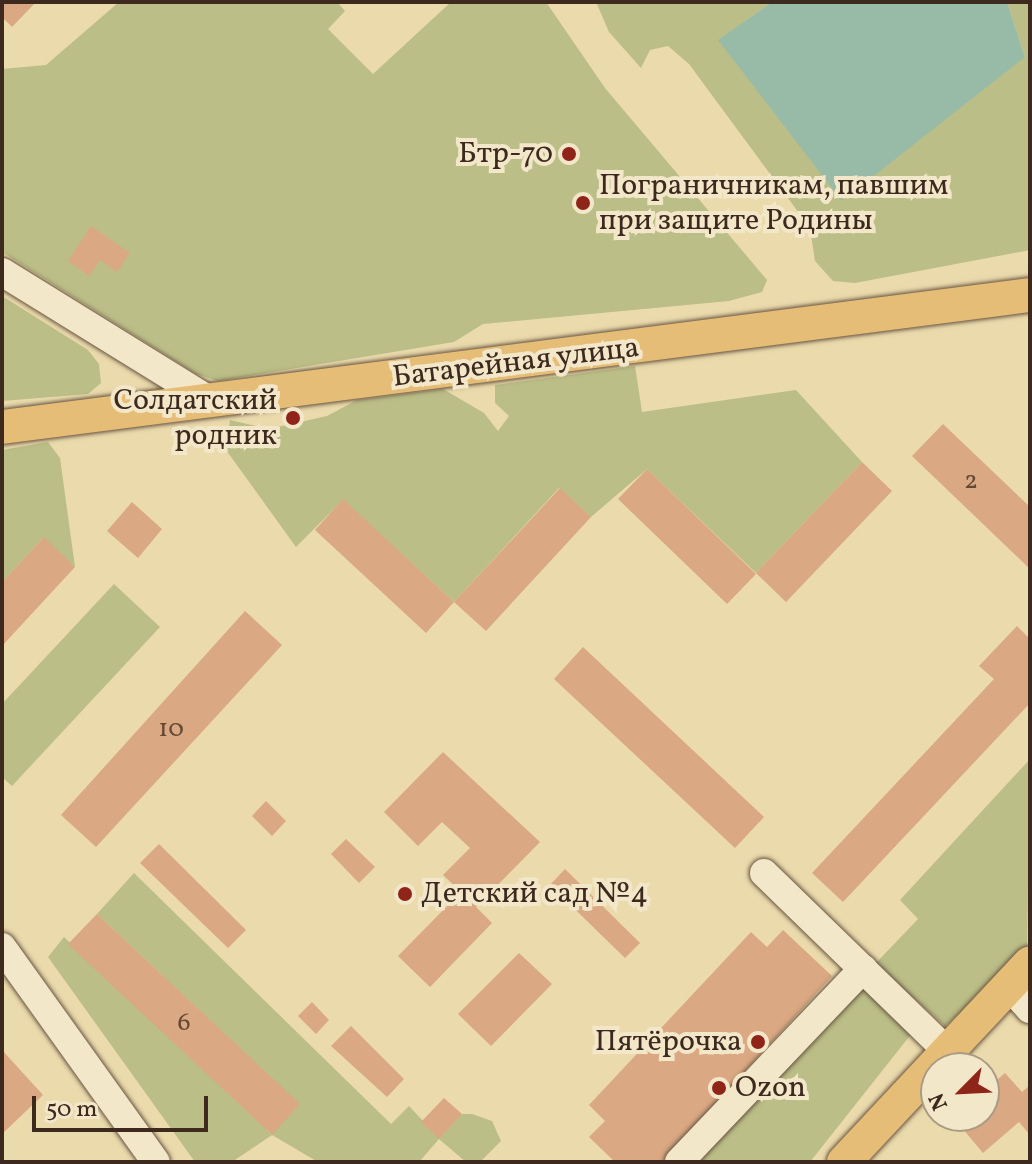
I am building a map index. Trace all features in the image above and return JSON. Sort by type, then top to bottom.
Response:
[{"type":"main road","name":"Батарейная улица","points":[[2,427],[206,398],[1030,295]]},
{"type":"main road","points":[[844,1162],[947,1051],[1023,986]]},
{"type":"street","points":[[2,272],[206,398]]},
{"type":"street","points":[[764,873],[947,1051]]},
{"type":"street","points":[[2,947],[156,1162]]},
{"type":"street","points":[[679,1162],[863,969]]},
{"type":"green space","points":[[119,2],[337,2],[345,11],[328,29],[373,74],[451,2],[546,2],[605,88],[767,280],[762,292],[729,301],[483,324],[454,342],[218,381],[196,374],[2,252],[2,69],[46,65]]},
{"type":"green space","points":[[596,2],[772,2],[719,40],[1025,57],[1007,2],[1030,2],[1030,250],[855,283],[833,281],[815,261],[810,228],[689,64],[668,46],[650,50],[641,68],[609,32]]},
{"type":"green space","points":[[2,296],[88,350],[99,364],[101,383],[88,394],[2,401]]},
{"type":"green space","points":[[635,366],[642,412],[796,390],[862,462],[756,573],[647,469],[591,517],[559,488],[454,602],[343,500],[296,547],[226,450],[230,420],[269,429],[327,416],[357,400],[443,389],[484,413],[498,431],[509,416],[495,403],[495,385]]},
{"type":"green space","points":[[48,442],[60,458],[75,567],[43,538],[2,582],[2,450]]},
{"type":"green space","points":[[114,584],[160,627],[12,786],[2,777],[2,704]]},
{"type":"green space","points":[[1030,759],[1027,952],[945,1026],[875,964],[918,919],[900,900]]},
{"type":"green space","points":[[134,873],[391,1124],[409,1106],[439,1138],[462,1114],[472,1114],[492,1121],[501,1141],[480,1162],[466,1162],[439,1139],[419,1162],[318,1162],[272,1135],[232,1162],[195,1162],[48,957],[64,937],[271,1134],[299,1104],[97,914]]},
{"type":"green space","points":[[865,979],[916,1028],[810,1162],[689,1162]]},
{"type":"shaded area","points":[[772,2],[1007,2],[1025,57],[842,201],[718,40]]},
{"type":"building","points":[[2,2],[36,2],[12,27],[2,17]]},
{"type":"building","points":[[91,226],[130,253],[117,272],[100,260],[89,276],[68,261]]},
{"type":"building","points":[[943,424],[1030,507],[1030,569],[912,456]]},
{"type":"building","points":[[862,462],[892,491],[786,602],[756,573]]},
{"type":"building","points":[[647,469],[756,574],[727,604],[618,499]]},
{"type":"building","points":[[560,488],[591,517],[486,631],[454,602]]},
{"type":"building","points":[[343,499],[454,602],[426,633],[315,530]]},
{"type":"building","points":[[132,502],[162,529],[138,558],[107,531]]},
{"type":"building","points":[[44,537],[75,567],[2,646],[2,582]]},
{"type":"building","points":[[245,611],[282,645],[96,847],[61,815]]},
{"type":"building","points":[[1017,626],[1030,639],[1030,703],[843,902],[812,873],[994,679],[979,666]]},
{"type":"building","points":[[583,647],[764,817],[735,848],[554,679]]},
{"type":"building","points":[[443,752],[540,842],[476,907],[492,923],[430,987],[398,956],[461,892],[443,875],[470,848],[442,822],[418,846],[384,812]]},
{"type":"building","points":[[266,801],[286,821],[272,836],[252,816]]},
{"type":"building","points":[[346,839],[375,867],[359,883],[331,854]]},
{"type":"building","points":[[159,844],[246,930],[228,948],[140,863]]},
{"type":"building","points":[[565,869],[640,943],[625,958],[550,885]]},
{"type":"building","points":[[97,914],[300,1104],[272,1135],[68,944]]},
{"type":"building","points":[[783,930],[832,976],[662,1162],[615,1162],[589,1137],[605,1121],[589,1105],[751,932],[767,947]]},
{"type":"building","points":[[519,953],[552,984],[491,1046],[458,1014]]},
{"type":"building","points":[[312,1002],[329,1020],[316,1034],[298,1016]]},
{"type":"building","points":[[351,1026],[404,1079],[387,1097],[331,1046]]},
{"type":"building","points":[[2,1050],[43,1095],[2,1134]]},
{"type":"building","points":[[1005,1073],[1022,1092],[1030,1085],[1030,1135],[1019,1122],[983,1153],[965,1132],[1000,1132],[1000,1077]]},
{"type":"building","points":[[444,1098],[462,1114],[439,1139],[421,1122]]},
{"type":"place","name":"Бтр-70","points":[[569,154]]},
{"type":"place","name":"Пограничникам, павшим при защите Родины","points":[[583,203]]},
{"type":"place","name":"Солдатский родник","points":[[293,418]]},
{"type":"place","name":"Детский сад №4","points":[[405,894]]},
{"type":"place","name":"Пятёрочка","points":[[758,1042]]},
{"type":"place","name":"Ozon","points":[[719,1088]]}]
